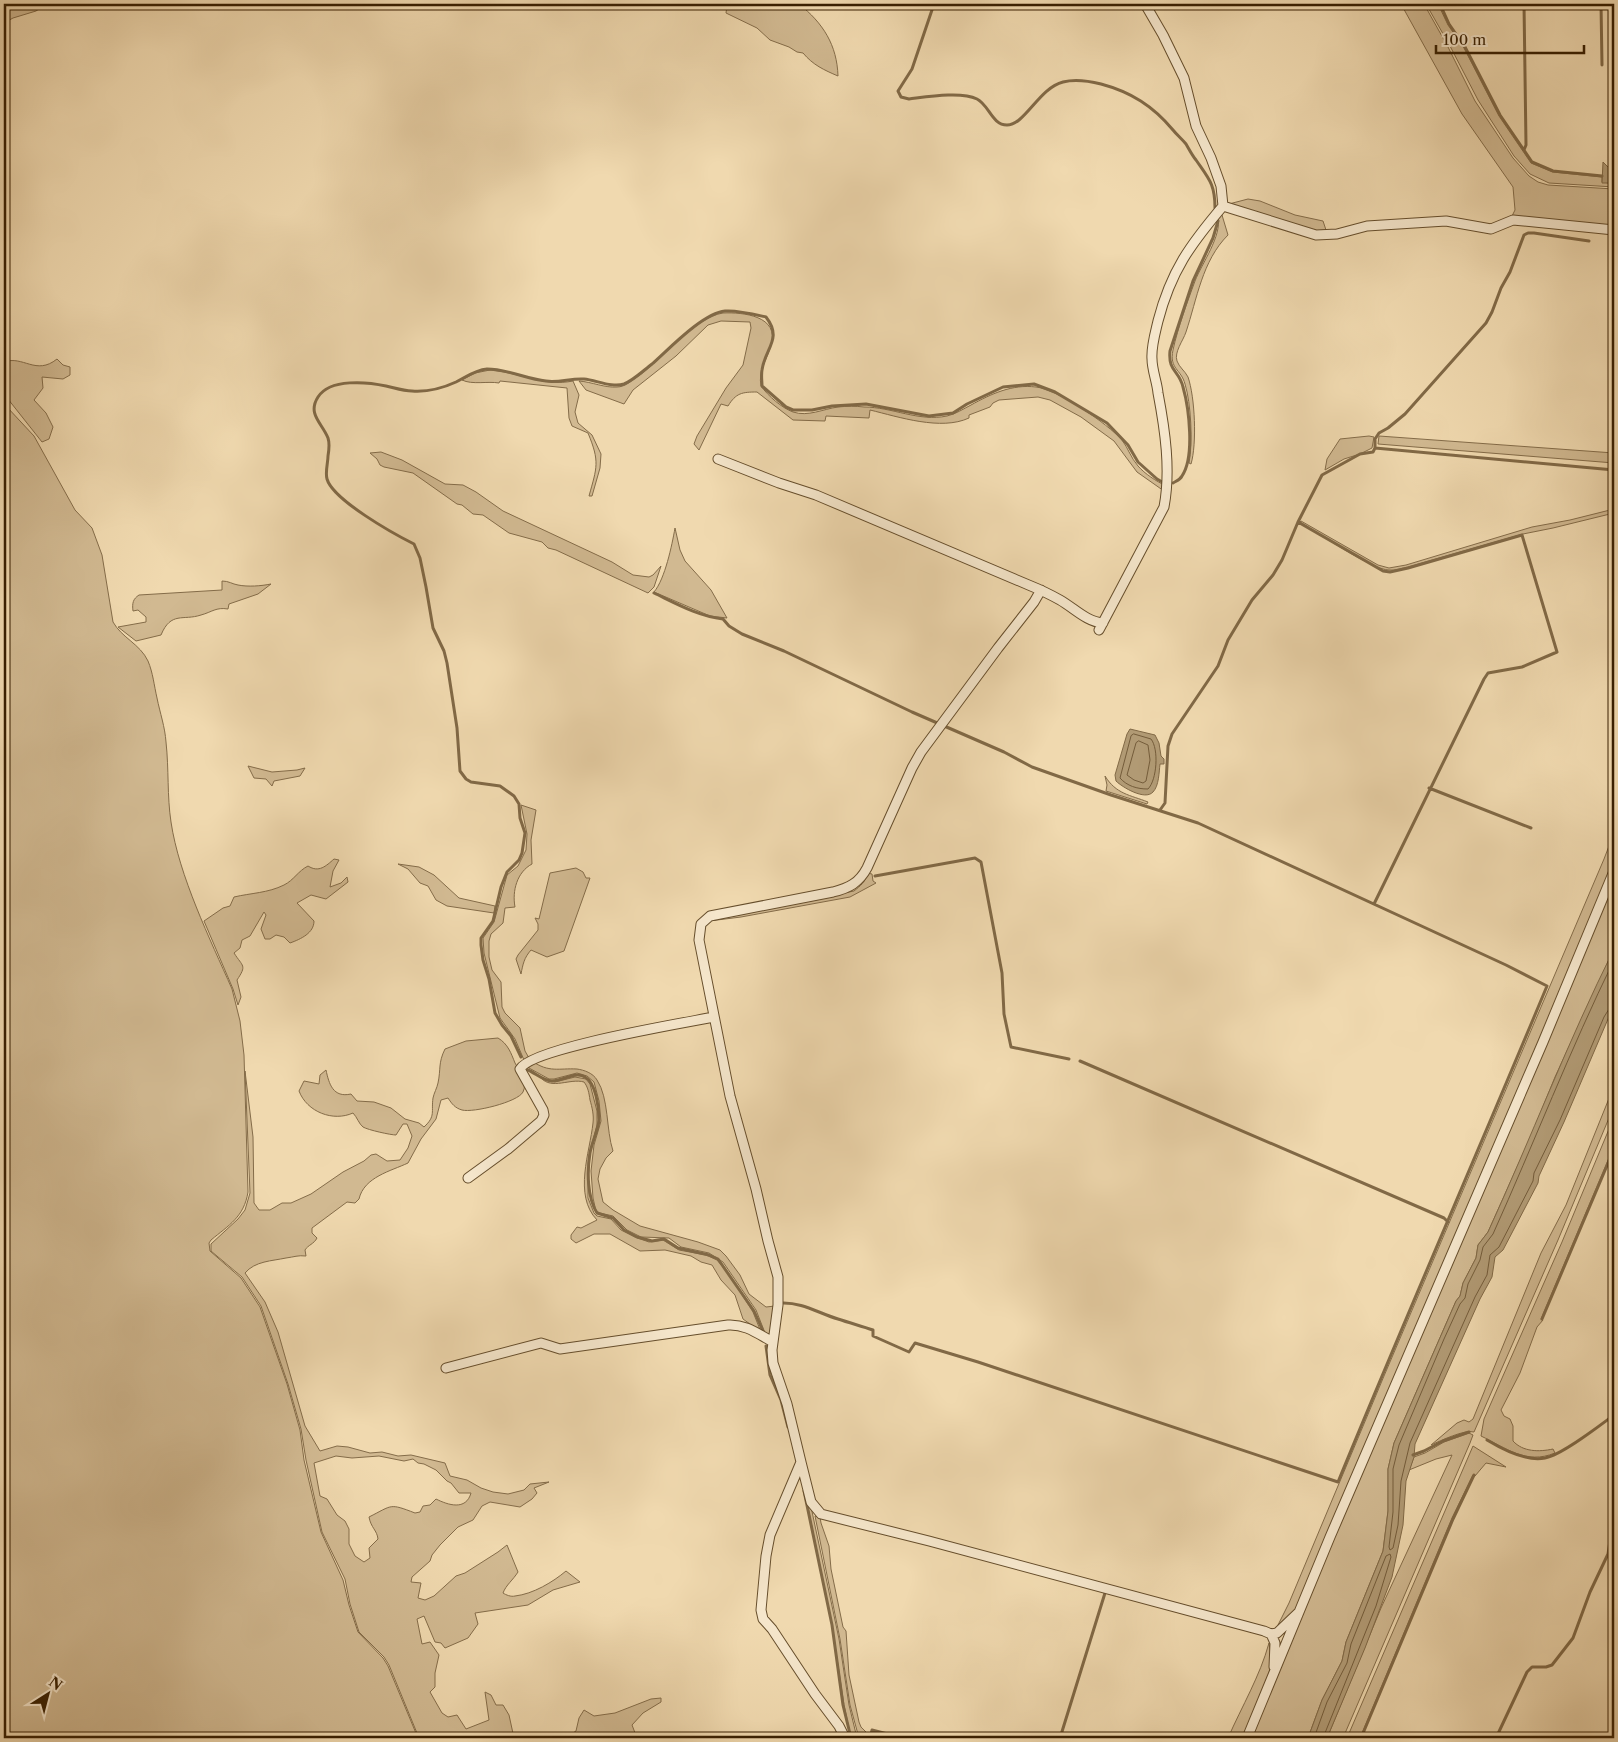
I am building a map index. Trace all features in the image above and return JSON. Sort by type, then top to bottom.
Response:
[{"type":"street","points":[[718,459],[816,495],[1041,590],[1101,627],[1164,507],[1168,489],[1164,431],[1152,359],[1161,310],[1170,283],[1182,258],[1222,206],[1221,186],[1211,158],[1196,126],[1184,78],[1145,4]]},
{"type":"street","points":[[1222,206],[1316,235],[1337,234],[1367,226],[1446,221],[1491,229],[1513,220],[1614,230]]},
{"type":"street","points":[[1041,590],[1034,602],[925,744],[912,768],[867,868],[858,882],[845,889],[833,892],[710,916],[701,924],[699,940],[730,1096],[778,1277],[778,1305],[773,1342],[773,1363],[787,1404],[811,1502],[821,1514],[1272,1634],[1277,1633],[1300,1612]]},
{"type":"street","points":[[1247,1738],[1390,1397],[1543,1042],[1614,870]]},
{"type":"street","points":[[468,1178],[508,1149],[541,1121],[544,1110],[520,1069],[527,1062],[565,1048],[714,1017]]},
{"type":"street","points":[[446,1368],[541,1344],[569,1348],[728,1325],[746,1327],[773,1342]]},
{"type":"street","points":[[801,1462],[770,1535],[761,1610],[763,1619],[772,1629],[815,1694],[839,1726],[845,1738]]},
{"type":"street","points":[[1272,1634],[1275,1642],[1273,1677]]},
{"type":"shaded area","points":[[4,4],[41,4],[42,7],[4,23]]},
{"type":"shaded area","points":[[799,4],[822,27],[832,45],[838,76],[819,67],[803,53],[770,40],[757,28],[726,13],[727,5]]},
{"type":"shaded area","points":[[1401,4],[1424,4],[1475,101],[1513,158],[1529,176],[1538,182],[1548,185],[1614,189],[1614,227],[1511,218],[1515,210],[1513,187],[1462,114]]},
{"type":"shaded area","points":[[1426,4],[1438,4],[1448,25],[1464,48],[1499,116],[1531,163],[1553,172],[1602,177],[1602,182],[1609,183],[1614,178],[1614,187],[1549,183],[1530,174],[1514,156],[1478,100]]},
{"type":"shaded area","points":[[1248,199],[1260,201],[1295,215],[1323,221],[1327,233],[1316,233],[1225,205]]},
{"type":"shaded area","points":[[1222,215],[1228,235],[1219,245],[1206,268],[1176,358],[1188,377],[1194,408],[1195,433],[1191,464],[1189,463],[1191,423],[1189,402],[1183,379],[1174,365],[1172,356],[1186,306],[1195,281],[1214,241],[1218,217]]},
{"type":"shaded area","points":[[723,313],[749,315],[765,322],[770,328],[772,335],[771,345],[762,370],[761,386],[767,394],[784,408],[793,412],[804,414],[838,407],[855,406],[885,409],[916,416],[947,416],[986,397],[1010,388],[1036,387],[1069,400],[1106,425],[1122,440],[1133,460],[1141,469],[1166,486],[1164,491],[1137,472],[1114,441],[1081,417],[1050,400],[1038,397],[999,400],[990,407],[969,415],[969,418],[958,422],[933,423],[920,422],[870,410],[869,418],[826,416],[825,421],[793,420],[757,392],[747,392],[734,398],[728,406],[721,404],[699,450],[694,444],[697,436],[726,388],[743,365],[751,328],[750,322],[721,321],[708,325],[676,356],[633,390],[624,404],[586,390],[579,381],[612,387],[625,385],[646,370],[678,340],[701,322]]},
{"type":"shaded area","points":[[57,359],[63,365],[70,367],[70,375],[63,379],[42,377],[43,388],[34,400],[46,413],[53,427],[49,439],[42,442],[4,394],[4,362],[17,361],[43,366]]},
{"type":"shaded area","points":[[490,370],[541,381],[573,381],[579,395],[575,412],[578,423],[592,435],[601,454],[600,468],[592,496],[589,496],[596,458],[588,433],[572,426],[569,418],[567,388],[500,381],[499,383],[475,383],[462,380],[475,373]]},
{"type":"shaded area","points":[[4,401],[7,407],[34,436],[75,510],[92,528],[102,555],[113,622],[145,655],[150,666],[164,725],[170,812],[175,843],[196,907],[232,989],[240,1021],[244,1055],[248,1192],[243,1208],[235,1220],[209,1243],[210,1251],[241,1278],[260,1307],[287,1384],[300,1430],[304,1460],[321,1532],[343,1580],[358,1632],[383,1658],[388,1666],[418,1738],[4,1738]]},
{"type":"shaded area","points":[[1379,436],[1614,453],[1614,463],[1378,444]]},
{"type":"shaded area","points":[[1374,437],[1372,448],[1344,459],[1325,470],[1327,459],[1340,439]]},
{"type":"shaded area","points":[[381,452],[402,460],[445,484],[463,485],[503,511],[612,562],[633,575],[649,577],[661,566],[654,587],[648,593],[548,548],[542,542],[509,533],[483,515],[473,514],[462,505],[457,504],[413,473],[380,465],[377,459],[370,453]]},
{"type":"shaded area","points":[[1614,509],[1614,513],[1523,534],[1396,570],[1370,564],[1300,522],[1378,565],[1389,568],[1406,565],[1532,527]]},
{"type":"shaded area","points":[[675,528],[680,550],[685,561],[711,590],[727,618],[710,616],[654,592],[665,571]]},
{"type":"shaded area","points":[[222,581],[246,586],[271,584],[258,594],[229,604],[228,609],[217,609],[195,617],[173,620],[165,627],[161,635],[136,641],[118,627],[146,622],[146,617],[138,610],[133,611],[133,601],[139,595],[222,590]]},
{"type":"shaded area","points":[[248,766],[272,772],[305,768],[300,776],[274,781],[272,786],[266,779],[254,778]]},
{"type":"shaded area","points":[[1105,776],[1114,787],[1148,802],[1147,804],[1106,791]]},
{"type":"shaded area","points":[[521,805],[536,810],[531,840],[532,864],[527,867],[517,882],[514,895],[515,907],[505,908],[503,923],[491,934],[489,957],[492,970],[501,982],[502,1007],[505,1013],[520,1028],[525,1051],[529,1058],[524,1060],[515,1039],[500,1018],[484,953],[483,938],[494,922],[507,875],[518,866],[526,850],[527,834]]},
{"type":"shaded area","points":[[1614,833],[1614,863],[1520,1088],[1484,1167],[1460,1228],[1296,1609],[1284,1622],[1278,1625],[1289,1603]]},
{"type":"shaded area","points":[[334,859],[339,860],[333,871],[330,887],[341,883],[347,877],[348,882],[326,899],[311,895],[297,903],[314,921],[312,929],[306,935],[290,943],[284,937],[276,935],[270,939],[265,939],[261,929],[266,915],[264,912],[250,936],[242,940],[240,948],[234,953],[243,966],[237,980],[241,997],[238,1005],[204,921],[223,908],[230,906],[234,897],[278,888],[308,866],[319,869]]},
{"type":"shaded area","points":[[398,864],[419,867],[434,875],[459,898],[495,906],[494,913],[447,906],[436,900],[428,886],[420,883],[408,869]]},
{"type":"shaded area","points":[[576,868],[583,872],[586,878],[590,878],[564,951],[547,957],[531,950],[524,961],[521,974],[516,959],[538,930],[535,918],[539,919],[550,873]]},
{"type":"shaded area","points":[[867,873],[872,874],[873,881],[876,883],[850,897],[709,921],[854,891],[864,881]]},
{"type":"shaded area","points":[[1614,878],[1614,949],[1555,1077],[1488,1232],[1478,1245],[1476,1258],[1463,1283],[1460,1296],[1456,1301],[1394,1443],[1388,1469],[1388,1511],[1383,1551],[1346,1642],[1342,1661],[1322,1700],[1308,1738],[1250,1738],[1333,1538]]},
{"type":"shaded area","points":[[498,1038],[501,1040],[509,1049],[522,1077],[523,1092],[504,1103],[475,1110],[462,1110],[454,1106],[448,1098],[441,1100],[436,1119],[421,1139],[408,1163],[372,1180],[366,1185],[355,1203],[347,1202],[312,1228],[312,1233],[317,1238],[305,1250],[306,1256],[264,1262],[254,1266],[245,1273],[265,1302],[278,1332],[305,1426],[320,1451],[337,1446],[348,1447],[370,1453],[382,1452],[398,1456],[411,1455],[445,1463],[450,1476],[467,1480],[493,1492],[508,1494],[524,1490],[530,1484],[549,1482],[534,1488],[537,1493],[520,1507],[490,1502],[482,1506],[473,1520],[458,1527],[440,1545],[430,1561],[412,1577],[411,1582],[421,1583],[418,1598],[425,1600],[434,1596],[456,1576],[465,1573],[507,1545],[518,1572],[503,1593],[513,1596],[529,1593],[549,1583],[566,1571],[580,1582],[553,1590],[528,1605],[475,1613],[478,1624],[468,1638],[445,1648],[441,1643],[435,1642],[424,1616],[417,1619],[422,1644],[430,1642],[439,1655],[435,1673],[435,1687],[430,1692],[442,1713],[448,1717],[457,1715],[466,1729],[489,1720],[485,1692],[491,1695],[496,1705],[503,1705],[509,1715],[514,1738],[419,1738],[389,1665],[384,1657],[359,1632],[350,1604],[345,1579],[322,1532],[301,1429],[288,1384],[261,1306],[242,1277],[211,1251],[211,1244],[245,1210],[250,1193],[245,1071],[253,1137],[254,1203],[259,1210],[270,1210],[282,1203],[291,1203],[311,1194],[371,1155],[376,1154],[387,1161],[400,1160],[408,1148],[412,1136],[407,1124],[403,1124],[396,1135],[393,1135],[363,1127],[353,1113],[345,1116],[329,1116],[314,1110],[308,1105],[299,1091],[304,1081],[319,1084],[320,1075],[326,1070],[330,1085],[336,1092],[345,1095],[351,1094],[357,1101],[374,1102],[391,1108],[405,1119],[419,1123],[424,1127],[432,1117],[433,1098],[438,1083],[441,1058],[445,1049],[466,1041]],"holes":[[[336,1456],[352,1458],[379,1456],[404,1461],[413,1459],[436,1470],[459,1493],[471,1493],[469,1499],[461,1504],[456,1505],[436,1499],[430,1505],[423,1506],[420,1512],[415,1513],[391,1507],[369,1517],[378,1539],[369,1548],[370,1558],[364,1562],[355,1556],[349,1544],[349,1529],[345,1521],[337,1515],[327,1499],[320,1496],[314,1463]]]},
{"type":"shaded area","points":[[532,1061],[549,1069],[577,1069],[585,1071],[595,1078],[601,1087],[613,1151],[606,1158],[600,1169],[598,1179],[603,1202],[640,1226],[720,1250],[740,1275],[749,1294],[766,1307],[775,1306],[771,1335],[765,1333],[756,1310],[723,1262],[709,1253],[681,1247],[669,1238],[641,1237],[627,1230],[613,1216],[596,1211],[591,1171],[594,1145],[601,1121],[599,1101],[594,1082],[587,1076],[577,1073],[549,1079],[529,1068],[527,1063]]},
{"type":"shaded area","points":[[575,1077],[586,1079],[590,1084],[597,1111],[597,1125],[589,1155],[588,1182],[588,1198],[594,1213],[597,1216],[611,1219],[621,1230],[635,1237],[649,1242],[663,1240],[679,1250],[706,1255],[717,1260],[728,1273],[753,1312],[761,1332],[743,1319],[735,1295],[721,1280],[712,1265],[701,1262],[691,1256],[665,1250],[640,1251],[610,1234],[594,1234],[576,1243],[571,1239],[571,1235],[577,1227],[581,1228],[597,1220],[590,1210],[584,1186],[593,1123],[592,1108],[584,1082],[550,1083],[541,1078],[555,1082]]},
{"type":"shaded area","points":[[1614,1086],[1614,1106],[1474,1432],[1459,1434],[1431,1445],[1457,1423],[1464,1420],[1469,1422],[1473,1419],[1541,1253],[1566,1205]]},
{"type":"shaded area","points":[[1614,1117],[1614,1146],[1541,1319],[1543,1320],[1537,1327],[1520,1373],[1501,1410],[1504,1416],[1510,1419],[1513,1426],[1513,1441],[1517,1445],[1532,1450],[1553,1449],[1555,1453],[1535,1457],[1516,1454],[1481,1436],[1484,1419],[1562,1242]]},
{"type":"shaded area","points":[[1469,1433],[1473,1435],[1470,1443],[1343,1738],[1327,1738],[1381,1608],[1452,1455],[1409,1470],[1414,1457],[1444,1442]]},
{"type":"shaded area","points":[[1473,1446],[1506,1467],[1486,1463],[1475,1476],[1473,1475],[1452,1518],[1360,1738],[1347,1738]]},
{"type":"shaded area","points":[[802,1478],[810,1502],[839,1639],[849,1705],[857,1738],[851,1738],[844,1705],[832,1625]]},
{"type":"shaded area","points":[[815,1516],[820,1517],[829,1546],[831,1569],[843,1627],[846,1631],[849,1675],[859,1722],[868,1734],[868,1738],[859,1738],[850,1705],[840,1639]]},
{"type":"shaded area","points":[[1269,1643],[1270,1668],[1264,1692],[1244,1738],[1228,1738],[1256,1679]]},
{"type":"shaded area","points":[[661,1698],[661,1702],[643,1713],[632,1725],[637,1738],[565,1738],[576,1731],[579,1718],[584,1710],[594,1716],[615,1713],[651,1699]]},
{"type":"water","points":[[1603,162],[1609,168],[1612,178],[1609,183],[1602,183]]},
{"type":"water","points":[[1130,729],[1155,735],[1159,743],[1161,756],[1164,759],[1164,764],[1160,764],[1156,786],[1153,792],[1149,794],[1139,794],[1123,787],[1116,781],[1115,775]]},
{"type":"water","points":[[1614,949],[1614,1010],[1608,1019],[1539,1176],[1538,1183],[1503,1250],[1495,1257],[1492,1277],[1480,1299],[1415,1444],[1414,1457],[1406,1481],[1403,1525],[1392,1577],[1365,1648],[1327,1738],[1308,1738],[1322,1700],[1342,1661],[1346,1642],[1383,1551],[1388,1511],[1388,1469],[1394,1443],[1456,1301],[1460,1296],[1463,1283],[1476,1258],[1478,1245],[1488,1232],[1581,1019]]},
{"type":"waterway","points":[[934,4],[912,69],[898,91],[901,97],[909,99],[943,95],[970,97],[981,102],[998,122],[1007,125],[1020,119],[1047,91],[1063,82],[1087,81],[1112,87],[1132,96],[1149,107],[1184,142],[1210,182],[1214,193],[1215,208]]},
{"type":"waterway","points":[[1440,4],[1449,24],[1465,47],[1500,115],[1532,162],[1553,171],[1602,176]]},
{"type":"waterway","points":[[1524,4],[1526,145],[1524,150]]},
{"type":"waterway","points":[[1601,4],[1602,65]]},
{"type":"waterway","points":[[1173,483],[1181,477],[1186,468],[1190,432],[1185,396],[1181,381],[1172,367],[1170,351],[1193,281],[1213,238],[1218,221]]},
{"type":"waterway","points":[[1375,448],[1375,439],[1379,433],[1405,414],[1486,323],[1510,272],[1524,235],[1534,233],[1589,241]]},
{"type":"waterway","points":[[521,1057],[511,1036],[495,1013],[481,945],[481,938],[493,921],[501,887],[507,872],[519,860],[522,853],[525,833],[520,818],[519,804],[514,796],[500,786],[471,782],[460,771],[457,728],[447,663],[444,651],[433,628],[420,558],[414,544],[365,516],[340,497],[327,479],[329,440],[317,418],[314,408],[318,397],[324,391],[340,384],[350,383],[378,385],[409,391],[429,390],[440,388],[475,372],[487,369],[546,381],[584,379],[619,385],[639,375],[707,318],[725,311],[745,312],[766,317],[771,325],[773,338],[764,362],[762,386],[786,407],[793,410],[812,410],[832,406],[866,404],[929,416],[953,413],[967,404],[1003,387],[1034,384],[1055,392],[1107,423],[1128,445],[1138,462],[1164,483]]},
{"type":"waterway","points":[[1298,522],[1322,475],[1360,454],[1373,452],[1375,448],[1614,470]]},
{"type":"waterway","points":[[1160,810],[1165,803],[1168,746],[1172,734],[1218,666],[1228,640],[1252,600],[1273,575],[1282,560],[1298,522],[1383,571],[1390,572],[1522,535],[1557,652],[1522,667],[1488,673],[1374,904]]},
{"type":"waterway","points":[[654,593],[696,612],[723,619],[729,626],[742,634],[784,651],[912,712],[1004,752],[1032,767],[1198,823],[1506,965],[1547,986],[1338,1482],[978,1362],[915,1343],[909,1352],[873,1336],[873,1330],[803,1306],[781,1303]]},
{"type":"waterway","points":[[1429,788],[1531,828]]},
{"type":"waterway","points":[[875,876],[975,858],[981,862],[1002,973],[1004,1014],[1011,1047],[1069,1059]]},
{"type":"waterway","points":[[1080,1061],[1444,1218],[1448,1222]]},
{"type":"waterway","points":[[528,1070],[549,1081],[581,1075],[589,1080],[592,1085],[599,1120],[590,1153],[588,1176],[591,1199],[597,1213],[613,1218],[624,1230],[637,1237],[652,1241],[664,1239],[678,1248],[718,1259],[754,1311],[763,1331]]},
{"type":"waterway","points":[[1542,1319],[1614,1149]]},
{"type":"waterway","points":[[766,1346],[770,1375],[781,1400],[788,1427]]},
{"type":"waterway","points":[[1487,1440],[1507,1451],[1523,1456],[1538,1459],[1545,1458],[1561,1452],[1614,1415]]},
{"type":"waterway","points":[[1413,1455],[1443,1441],[1469,1432]]},
{"type":"waterway","points":[[1361,1738],[1453,1519],[1474,1475]]},
{"type":"waterway","points":[[804,1491],[832,1625],[843,1705],[851,1738]]},
{"type":"waterway","points":[[1496,1738],[1527,1672],[1532,1667],[1552,1665],[1573,1638],[1590,1592],[1608,1554],[1611,1534]]},
{"type":"waterway","points":[[1060,1738],[1105,1593]]},
{"type":"waterway","points":[[870,1738],[872,1730],[903,1738]]}]
